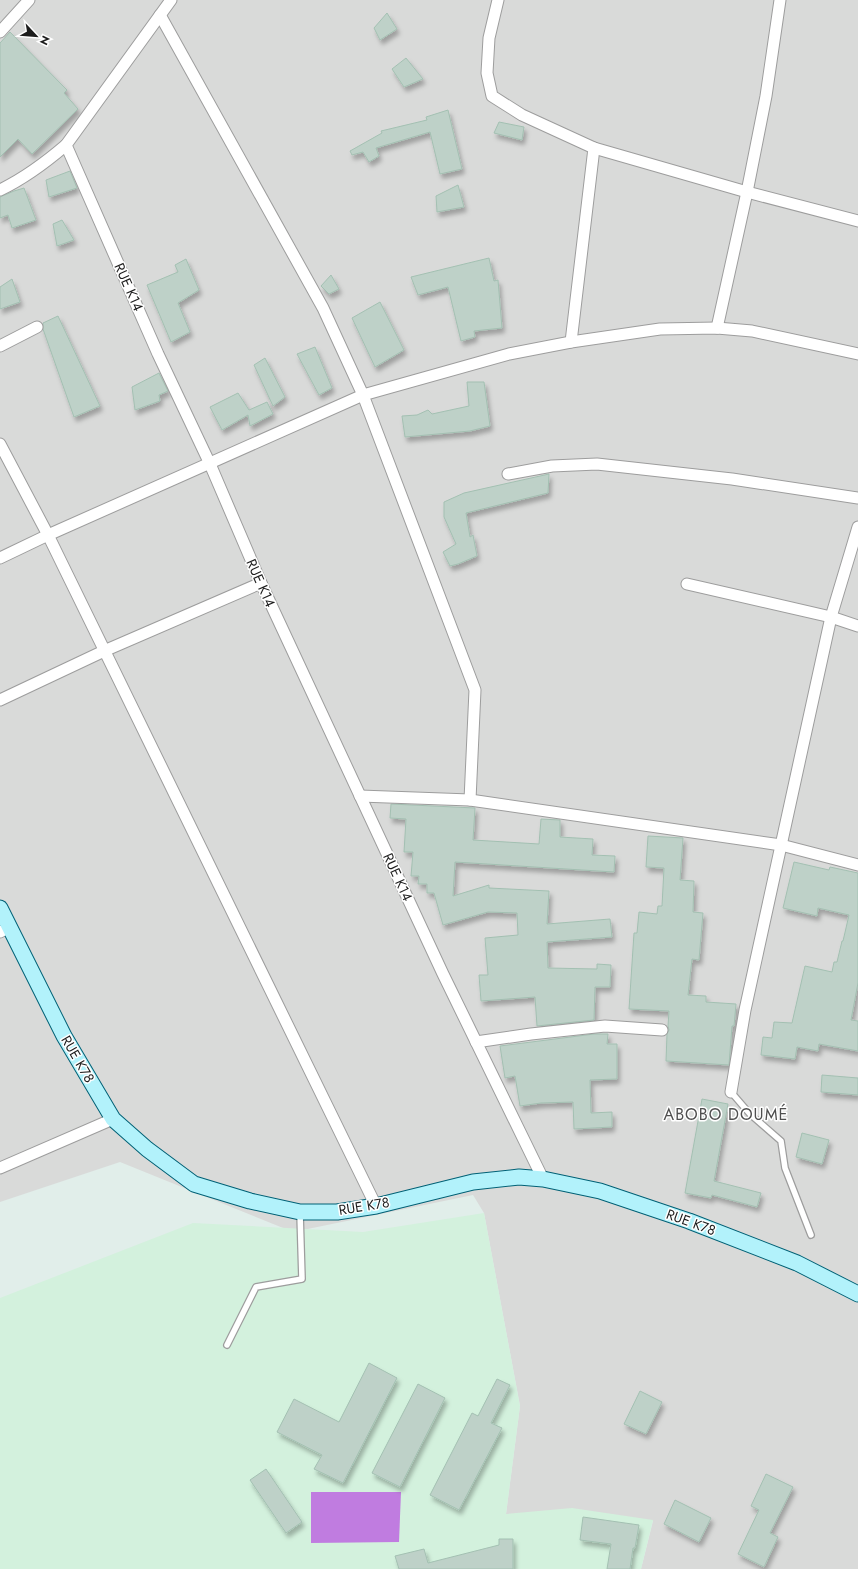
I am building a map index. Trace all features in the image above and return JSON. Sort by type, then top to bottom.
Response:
[{"type":"street","points":[[0,32],[29,0]]},
{"type":"street","points":[[0,190],[14,184],[42,165],[66,145],[171,0]]},
{"type":"street","points":[[498,0],[490,38],[487,74],[492,96],[522,114],[594,148],[747,192],[858,221]]},
{"type":"street","points":[[717,328],[747,192],[766,96],[780,0]]},
{"type":"street","points":[[160,15],[324,308],[364,395],[475,690],[470,800]]},
{"type":"street","name":"RUE K14","points":[[66,145],[158,354],[210,464],[261,583],[443,974],[543,1179]]},
{"type":"street","points":[[571,342],[594,148]]},
{"type":"street","points":[[0,346],[37,328]]},
{"type":"street","points":[[0,558],[48,535],[364,395],[509,354],[571,342],[660,329],[717,328],[752,331],[858,354]]},
{"type":"street","points":[[0,444],[48,535],[376,1206]]},
{"type":"street","points":[[508,474],[552,466],[597,464],[732,479],[858,498]]},
{"type":"street","points":[[731,1092],[745,1010],[831,618],[858,526]]},
{"type":"street","points":[[0,700],[104,651],[261,583]]},
{"type":"street","points":[[687,584],[831,618],[858,626]]},
{"type":"street","points":[[360,796],[470,800],[781,845],[858,866]]},
{"type":"street","name":"RUE K78","points":[[0,908],[5,929],[64,1036],[113,1119],[147,1149],[194,1184],[250,1201],[300,1212],[337,1212],[376,1206],[473,1182],[519,1177],[543,1179],[600,1191],[689,1221],[797,1263],[858,1294]]},
{"type":"street","points":[[476,1042],[538,1033],[604,1026],[662,1030]]},
{"type":"street","points":[[0,1168],[113,1119]]},
{"type":"lane","points":[[731,1092],[750,1114],[781,1141],[785,1168],[810,1235]]},
{"type":"lane","points":[[227,1345],[256,1287],[302,1279],[300,1212]]},
{"type":"shaded area","points":[[0,0],[858,0],[858,1569],[641,1569],[653,1521],[506,1514],[520,1406],[484,1213],[473,1195],[293,1232],[120,1162],[0,1202]]},
{"type":"shaded area","points":[[484,1213],[520,1406],[506,1514],[572,1508],[653,1520],[641,1569],[0,1569],[0,1298],[193,1223],[363,1232]]},
{"type":"shaded area","points":[[311,1492],[401,1492],[399,1542],[311,1543]]},
{"type":"building","points":[[387,13],[397,29],[380,40],[374,28]]},
{"type":"building","points":[[10,32],[67,90],[64,93],[78,109],[32,154],[18,139],[0,157],[0,43]]},
{"type":"building","points":[[406,58],[423,79],[404,87],[392,69]]},
{"type":"building","points":[[448,110],[462,169],[440,174],[430,132],[376,148],[379,156],[369,162],[363,152],[352,155],[350,151],[382,133],[381,131],[427,120],[426,117]]},
{"type":"building","points":[[499,122],[524,127],[522,140],[494,133]]},
{"type":"building","points":[[70,171],[77,188],[49,197],[46,180]]},
{"type":"building","points":[[458,185],[464,207],[437,212],[436,196]]},
{"type":"building","points":[[24,188],[36,220],[12,228],[8,215],[0,218],[0,197]]},
{"type":"building","points":[[62,220],[74,240],[57,246],[53,224]]},
{"type":"building","points":[[489,258],[494,281],[498,280],[502,328],[474,331],[475,337],[461,341],[448,287],[418,295],[411,277]]},
{"type":"building","points":[[186,259],[199,290],[178,303],[190,332],[171,342],[147,285],[178,272],[175,265]]},
{"type":"building","points":[[331,275],[339,289],[329,294],[321,286]]},
{"type":"building","points":[[12,279],[20,302],[0,309],[0,287]]},
{"type":"building","points":[[380,302],[404,350],[375,367],[352,318]]},
{"type":"building","points":[[58,316],[100,406],[74,417],[43,329],[43,323]]},
{"type":"building","points":[[315,347],[332,388],[319,395],[297,354]]},
{"type":"building","points":[[265,358],[285,397],[273,406],[254,365]]},
{"type":"building","points":[[159,373],[168,391],[159,395],[160,401],[135,410],[132,387]]},
{"type":"building","points":[[467,382],[484,382],[490,426],[470,431],[405,437],[402,416],[417,415],[428,410],[432,414],[469,406]]},
{"type":"building","points":[[238,393],[249,410],[267,402],[273,414],[250,426],[248,415],[222,430],[210,407]]},
{"type":"building","points":[[549,474],[548,493],[466,513],[470,537],[473,535],[477,556],[450,566],[443,552],[456,544],[444,517],[444,502],[464,493]]},
{"type":"building","points":[[391,804],[475,808],[473,840],[539,844],[541,819],[560,820],[560,837],[593,839],[592,855],[615,856],[614,872],[455,862],[453,896],[489,885],[489,888],[549,891],[547,924],[610,919],[612,937],[547,942],[548,968],[597,969],[597,964],[611,965],[610,987],[595,987],[594,1020],[537,1026],[535,997],[481,1001],[479,975],[488,975],[485,938],[518,935],[517,913],[488,912],[443,925],[434,893],[427,893],[427,884],[418,884],[419,876],[411,876],[413,852],[404,852],[406,819],[390,818]]},
{"type":"building","points":[[648,836],[683,838],[680,880],[694,881],[693,912],[703,913],[699,960],[692,959],[688,995],[706,996],[706,1002],[736,1004],[734,1026],[732,1026],[729,1065],[666,1061],[669,1011],[629,1009],[634,933],[637,933],[639,912],[657,914],[658,906],[662,906],[664,868],[646,867]]},
{"type":"building","points":[[794,862],[829,870],[830,867],[858,873],[858,983],[851,1020],[858,1021],[858,1051],[819,1044],[818,1051],[797,1047],[795,1059],[761,1055],[763,1037],[772,1038],[774,1022],[792,1023],[805,966],[832,972],[834,962],[837,962],[849,915],[818,908],[817,916],[783,908]]},
{"type":"building","points":[[594,1034],[608,1034],[607,1044],[617,1044],[617,1079],[590,1080],[591,1113],[612,1112],[612,1127],[574,1129],[573,1102],[541,1103],[520,1106],[515,1076],[505,1078],[500,1046]]},
{"type":"building","points":[[822,1075],[858,1078],[858,1095],[821,1092]]},
{"type":"building","points":[[702,1099],[728,1104],[714,1181],[761,1193],[757,1207],[712,1195],[711,1198],[685,1193]]},
{"type":"building","points":[[802,1133],[829,1140],[822,1164],[796,1157]]},
{"type":"building","points":[[369,1363],[397,1378],[343,1483],[314,1469],[322,1455],[277,1432],[294,1399],[339,1422]]},
{"type":"building","points":[[497,1379],[510,1385],[491,1423],[502,1428],[459,1510],[430,1495],[472,1413],[478,1416]]},
{"type":"building","points":[[418,1384],[445,1398],[400,1487],[372,1473]]},
{"type":"building","points":[[640,1391],[662,1402],[646,1434],[624,1424]]},
{"type":"building","points":[[266,1469],[302,1522],[286,1533],[250,1480]]},
{"type":"building","points":[[766,1474],[793,1487],[770,1533],[778,1537],[764,1567],[738,1554],[759,1510],[751,1506]]},
{"type":"building","points":[[675,1500],[711,1518],[699,1542],[664,1524]]},
{"type":"building","points":[[583,1517],[639,1525],[635,1548],[633,1548],[630,1569],[607,1569],[611,1544],[580,1540]]},
{"type":"building","points":[[499,1539],[513,1539],[513,1569],[399,1569],[395,1556],[424,1549],[428,1563],[499,1545]]},
{"type":"district","name":"ABOBO DOUMÉ","points":[[726,1114]]}]
